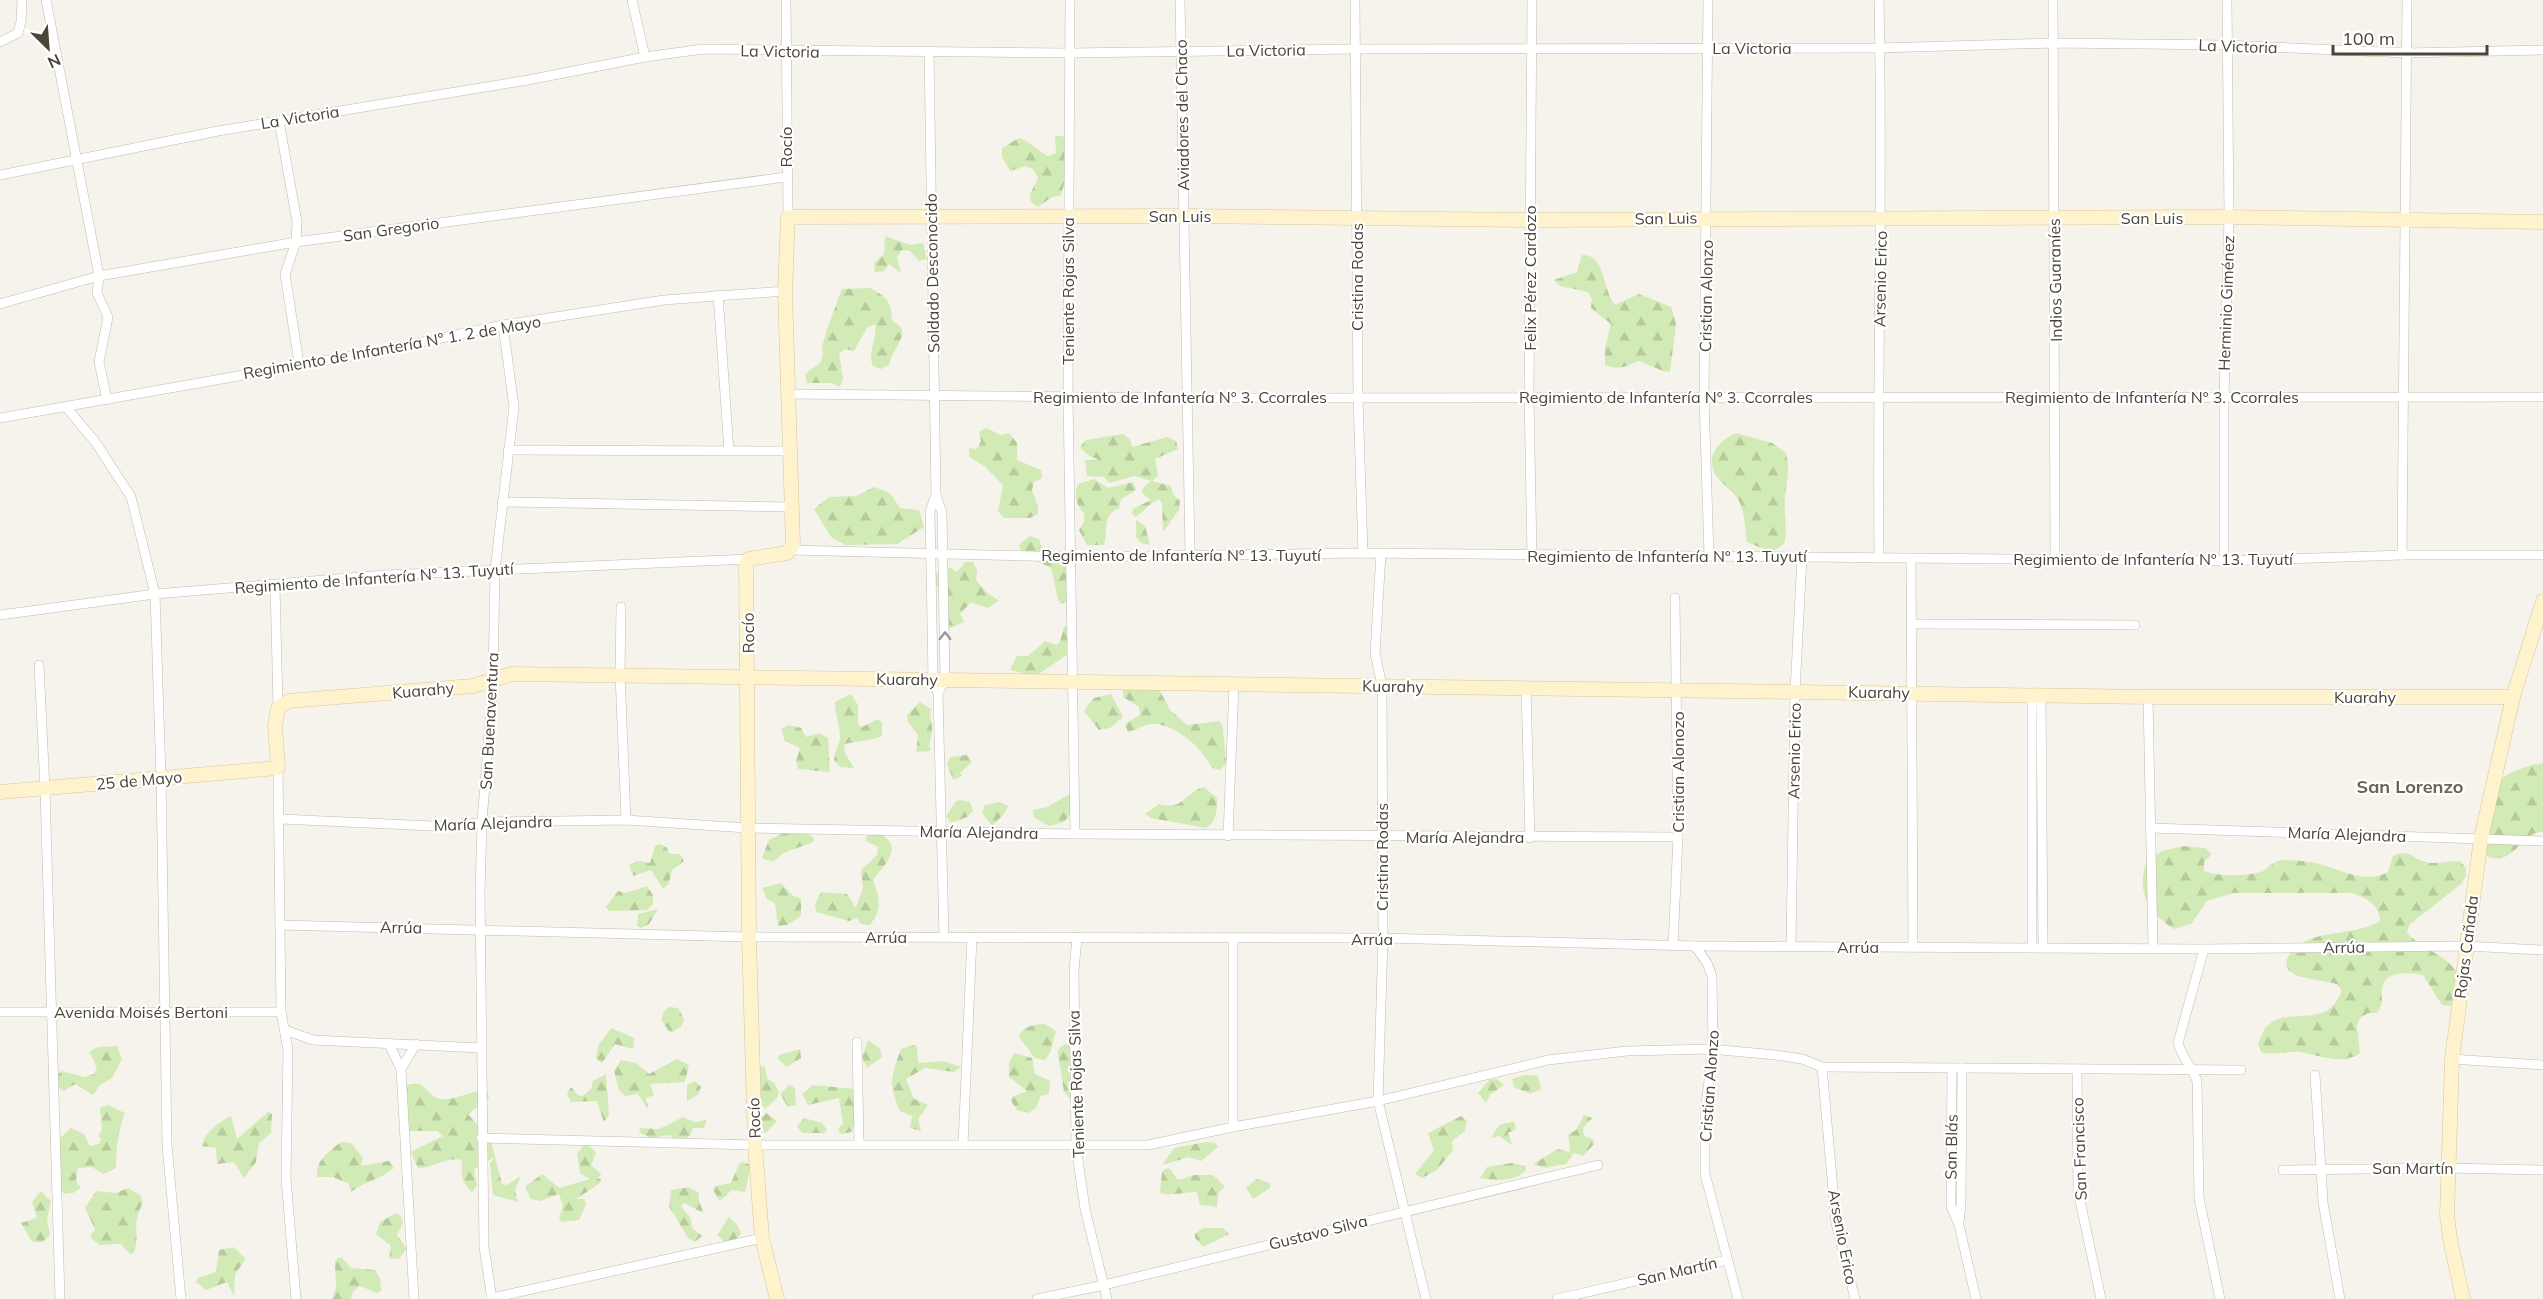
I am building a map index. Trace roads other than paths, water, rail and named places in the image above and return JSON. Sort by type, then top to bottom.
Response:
[{"type":"street","points":[[0,42],[18,33],[22,0]]},
{"type":"street","points":[[46,0],[99,276],[97,294],[108,317],[99,362],[107,400]]},
{"type":"street","points":[[632,0],[645,57]]},
{"type":"street","name":"Rocío","points":[[786,0],[786,177],[789,217],[785,291],[790,394],[791,550]]},
{"type":"street","name":"Teniente Rojas Silva","points":[[1070,0],[1068,397],[1075,834]]},
{"type":"street","name":"Aviadores del Chaco","points":[[1180,0],[1185,398],[1190,554]]},
{"type":"street","name":"Cristina Rodas","points":[[1355,0],[1358,398],[1363,553]]},
{"type":"street","name":"Felix Pérez Cardozo","points":[[1532,0],[1529,395],[1532,556]]},
{"type":"street","name":"Cristian Alonzo","points":[[1708,0],[1704,398],[1709,556]]},
{"type":"street","name":"Arsenio Erico","points":[[1879,0],[1882,218],[1877,398],[1879,558]]},
{"type":"street","name":"Indios Guaraníes","points":[[2053,0],[2055,560]]},
{"type":"street","name":"Herminio Giménez","points":[[2224,561],[2224,397],[2229,217],[2227,0]]},
{"type":"street","points":[[2402,555],[2403,219],[2407,0]]},
{"type":"street","name":"La Victoria","points":[[0,175],[279,121],[528,80],[645,57],[703,50],[1069,53],[1355,49],[1880,48],[2054,43],[2226,45],[2407,53],[2543,50]]},
{"type":"street","name":"Soldado Desconocido","points":[[929,52],[933,395],[936,495],[942,513],[944,554],[938,693],[944,937]]},
{"type":"street","points":[[279,121],[297,222],[296,242],[285,274],[299,363]]},
{"type":"street","name":"San Gregorio","points":[[0,304],[99,276],[296,242],[786,177]]},
{"type":"street","name":"San Luis","points":[[789,217],[1183,216],[1530,220],[2229,217],[2543,222]]},
{"type":"street","name":"Regimiento de Infantería N° 1. 2 de Mayo","points":[[0,418],[299,363],[375,352],[503,325],[718,295],[785,291]]},
{"type":"street","points":[[718,295],[729,451]]},
{"type":"street","name":"San Buenaventura","points":[[492,1299],[484,1247],[481,1048],[482,822],[493,681],[495,570],[514,407],[503,325]]},
{"type":"street","name":"Regimiento de Infantería N° 3. Ccorrales","points":[[790,394],[1185,398],[1529,395],[1704,398],[2404,395],[2543,397]]},
{"type":"street","points":[[66,407],[96,443],[131,497],[155,594],[161,778],[167,1144],[180,1299]]},
{"type":"street","points":[[508,450],[791,451]]},
{"type":"street","name":"Soldado Desconocido","points":[[936,495],[930,511],[930,554],[939,679]]},
{"type":"street","points":[[502,502],[792,507]]},
{"type":"street","points":[[749,559],[788,553],[791,550]]},
{"type":"street","name":"Regimiento de Infantería N° 13. Tuyutí","points":[[791,550],[1071,556],[1363,553],[2224,561],[2402,555],[2543,555]]},
{"type":"street","name":"Cristina Rodas","points":[[1381,554],[1375,653],[1382,686],[1383,939],[1378,1101],[1426,1299]]},
{"type":"street","name":"Arsenio Erico","points":[[1791,946],[1795,691],[1802,557]]},
{"type":"street","points":[[1911,558],[1914,693],[1913,947]]},
{"type":"street","name":"Rocío","points":[[749,559],[746,565],[749,676],[748,937],[755,1145],[762,1238],[777,1299]]},
{"type":"street","name":"Regimiento de Infantería N° 13. Tuyutí","points":[[0,615],[155,594],[413,573],[749,559]]},
{"type":"street","points":[[275,585],[278,708],[275,726],[280,819],[281,1012],[288,1050],[286,1178],[297,1299]]},
{"type":"street","name":"Cristian Alonozo","points":[[1673,946],[1678,837],[1676,598]]},
{"type":"street","name":"Rojas Cañada","points":[[2463,1299],[2447,1215],[2452,1059],[2465,946],[2481,838],[2513,697],[2543,601]]},
{"type":"street","points":[[621,607],[620,674],[626,820]]},
{"type":"street","points":[[1912,624],[2135,625]]},
{"type":"street","points":[[39,665],[45,789],[60,1299]]},
{"type":"street","name":"Kuarahy","points":[[278,708],[289,701],[473,686],[512,674],[2148,697],[2513,697]]},
{"type":"street","points":[[1228,836],[1234,684]]},
{"type":"street","points":[[1526,687],[1530,837]]},
{"type":"street","points":[[2032,948],[2037,695]]},
{"type":"street","points":[[2037,695],[2043,948]]},
{"type":"street","points":[[2148,697],[2153,948]]},
{"type":"street","name":"25 de Mayo","points":[[0,792],[278,768]]},
{"type":"street","name":"María Alejandra","points":[[280,819],[454,827],[482,822],[626,820],[747,828],[1075,834],[1678,837]]},
{"type":"street","name":"María Alejandra","points":[[2151,828],[2543,841]]},
{"type":"street","name":"Arrúa","points":[[280,925],[748,937],[1383,939],[1673,946],[2204,949],[2465,946],[2543,950]]},
{"type":"street","points":[[963,1145],[972,937]]},
{"type":"street","name":"Teniente Rojas Silva","points":[[1077,937],[1074,971],[1076,1146],[1085,1209],[1107,1299]]},
{"type":"street","points":[[1233,939],[1233,1126]]},
{"type":"street","name":"Cristian Alonzo","points":[[1695,946],[1707,963],[1712,976],[1713,1049],[1705,1112],[1705,1174],[1738,1299]]},
{"type":"street","points":[[2204,949],[2178,1043],[2181,1055],[2192,1069],[2197,1081],[2199,1198],[2220,1299]]},
{"type":"street","name":"Avenida Moisés Bertoni","points":[[0,1012],[281,1012]]},
{"type":"street","points":[[285,1030],[313,1040],[481,1048]]},
{"type":"street","points":[[857,1042],[858,1143]]},
{"type":"street","points":[[389,1044],[401,1069],[414,1299]]},
{"type":"street","points":[[401,1069],[416,1044]]},
{"type":"street","points":[[482,1138],[755,1145],[858,1143],[1148,1145],[1233,1126],[1378,1101],[1548,1060],[1627,1051],[1713,1049],[1802,1059],[1822,1067],[2241,1070]]},
{"type":"street","points":[[2452,1059],[2543,1065]]},
{"type":"street","name":"Arsenio Erico","points":[[1822,1067],[1836,1223],[1855,1299]]},
{"type":"street","name":"San Blás","points":[[1957,1068],[1962,1205],[1959,1225],[1976,1299]]},
{"type":"street","name":"San Francisco","points":[[2077,1069],[2078,1191],[2101,1299]]},
{"type":"street","points":[[2315,1075],[2324,1210],[2340,1299]]},
{"type":"street","name":"Gustavo Silva","points":[[1037,1299],[1104,1285],[1598,1165]]},
{"type":"street","name":"San Martín","points":[[2283,1170],[2449,1167],[2543,1170]]},
{"type":"street","points":[[492,1299],[762,1238]]},
{"type":"street","name":"San Martín","points":[[1557,1299],[1727,1260]]},
{"type":"district","name":"San Lorenzo","points":[[2410,786]]}]
